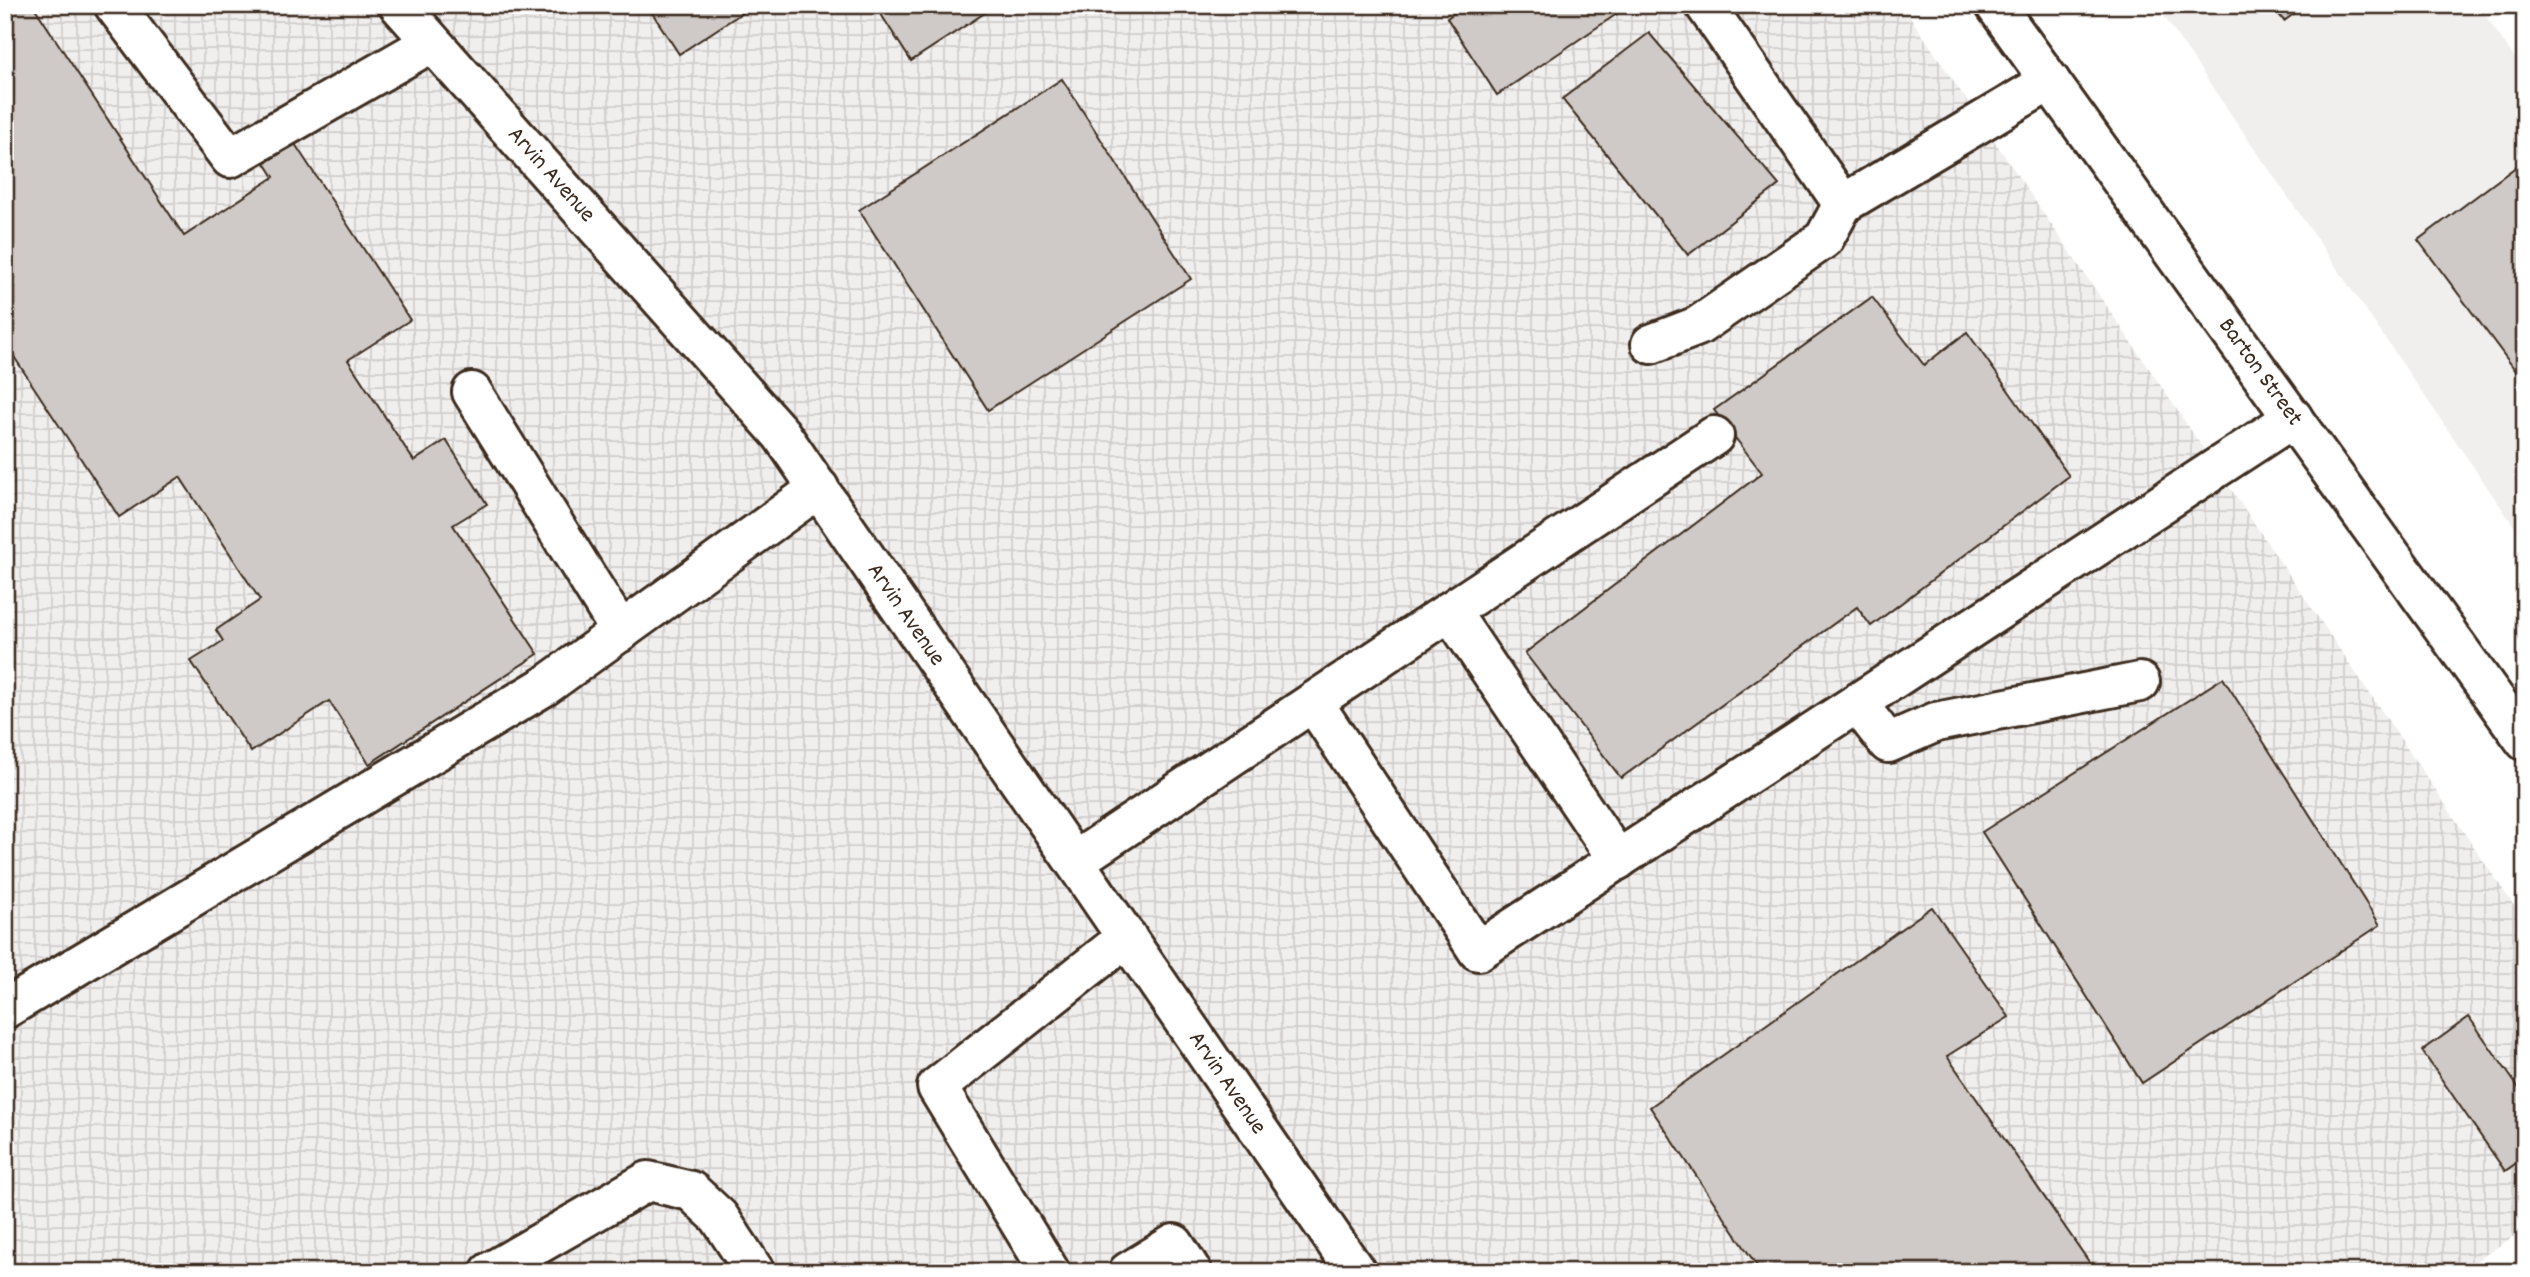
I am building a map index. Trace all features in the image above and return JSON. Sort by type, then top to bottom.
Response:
[{"type":"street","points":[[114,5],[230,158],[432,43]]},
{"type":"street","name":"Arvin Avenue","points":[[399,5],[781,434],[1356,1272]]},
{"type":"street","points":[[1705,5],[1843,204]]},
{"type":"street","name":"Barton Street","points":[[1995,5],[2525,741]]},
{"type":"street","points":[[1651,344],[1698,326],[1824,239],[1843,204],[2050,81]]},
{"type":"street","points":[[472,392],[621,632]]},
{"type":"street","points":[[1313,702],[1478,951],[2292,418]]},
{"type":"street","points":[[1075,860],[1714,436]]},
{"type":"street","points":[[5,1009],[545,686],[819,488]]},
{"type":"street","points":[[1450,611],[1618,860]]},
{"type":"street","points":[[1857,703],[1888,743],[1936,722],[2140,682]]},
{"type":"street","points":[[1050,1272],[937,1087],[1127,937]]},
{"type":"street","points":[[490,1272],[648,1181],[691,1191],[719,1217],[755,1272]]},
{"type":"street","points":[[1128,1272],[1174,1244],[1192,1272]]},
{"type":"shaded area","points":[[5,5],[1902,5],[2525,922],[2525,1229],[2459,1272],[5,1272]]},
{"type":"shaded area","points":[[2156,5],[2478,5],[2525,73],[2525,542]]},
{"type":"building","points":[[5,5],[33,5],[184,236],[274,177],[265,163],[295,144],[410,320],[348,360],[414,461],[446,440],[487,504],[453,525],[538,654],[369,764],[329,701],[251,752],[191,661],[223,641],[216,630],[260,600],[180,477],[119,517],[5,343]]},
{"type":"building","points":[[647,5],[754,5],[679,54]]},
{"type":"building","points":[[875,5],[997,5],[911,61]]},
{"type":"building","points":[[1466,5],[1630,5],[1497,95],[1447,18]]},
{"type":"building","points":[[2272,5],[2306,5],[2284,21]]},
{"type":"building","points":[[1649,33],[1779,185],[1688,255],[1562,99]]},
{"type":"building","points":[[1062,79],[1191,279],[988,410],[859,210]]},
{"type":"building","points":[[2525,160],[2525,383],[2418,240]]},
{"type":"building","points":[[1872,297],[1924,365],[1967,332],[2069,476],[1871,626],[1857,607],[1621,778],[1525,653],[1762,473],[1714,410]]},
{"type":"building","points":[[2223,678],[2380,925],[2142,1083],[1982,832]]},
{"type":"building","points":[[1932,907],[2009,1017],[1947,1056],[2096,1272],[1761,1272],[1650,1107]]},
{"type":"building","points":[[2469,1017],[2525,1097],[2525,1157],[2505,1171],[2422,1051]]}]
